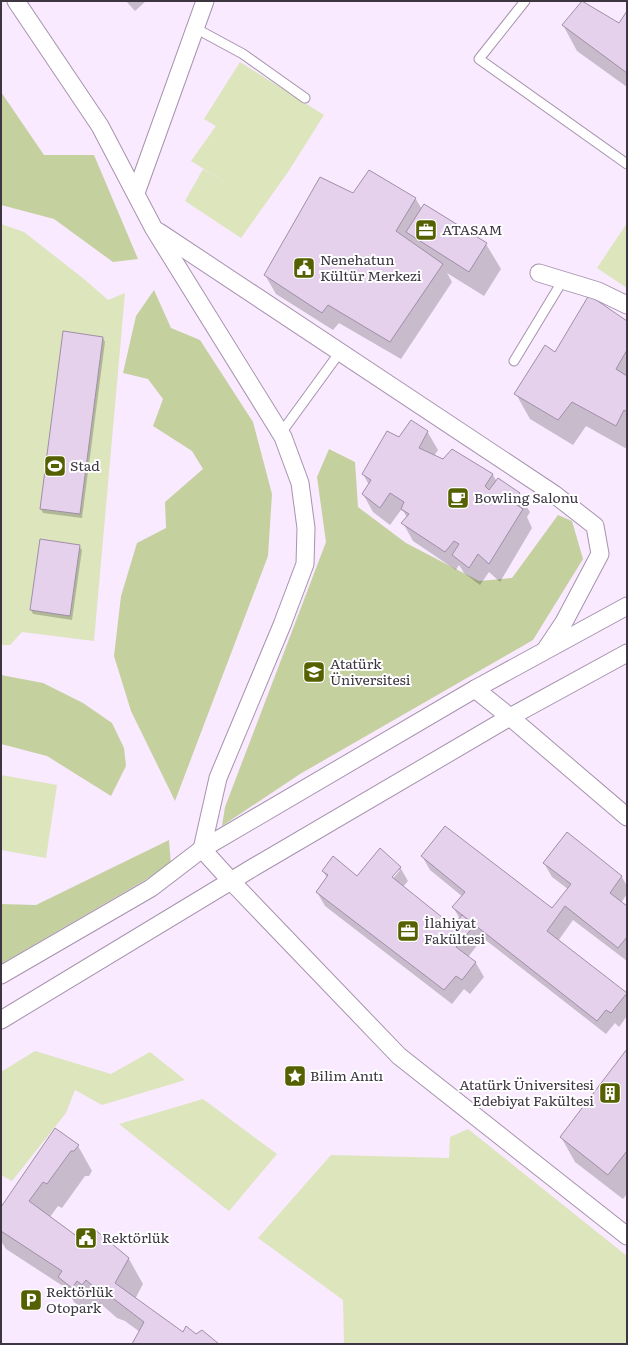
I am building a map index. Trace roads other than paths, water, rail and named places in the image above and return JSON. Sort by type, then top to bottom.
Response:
[{"type":"street","points":[[16,1],[100,126],[154,229],[280,433],[300,483],[306,528],[305,564],[282,625],[218,778],[202,849]]},
{"type":"street","points":[[136,193],[205,1]]},
{"type":"street","points":[[154,229],[554,494],[595,526],[600,554],[564,622],[545,651]]},
{"type":"street","points":[[539,273],[598,291],[627,305]]},
{"type":"street","points":[[1,975],[151,888],[202,849],[475,689],[627,606]]},
{"type":"street","points":[[1,1020],[510,717],[627,653]]},
{"type":"street","points":[[475,689],[627,817]]},
{"type":"street","points":[[202,849],[231,882],[400,1056],[627,1236]]},
{"type":"lane","points":[[525,1],[480,59],[627,164]]},
{"type":"lane","points":[[195,28],[243,54],[305,98]]},
{"type":"lane","points":[[514,361],[563,280]]},
{"type":"lane","points":[[280,433],[340,352]]},
{"type":"place","name":"ATASAM","points":[[426,230]]},
{"type":"place","name":"Nenehatun Kültür Merkezi","points":[[304,268]]},
{"type":"place","name":"Stad","points":[[55,466]]},
{"type":"place","name":"Bowling Salonu","points":[[458,498]]},
{"type":"place","name":"Atatürk Üniversitesi","points":[[314,672]]},
{"type":"place","name":"İlahiyat Fakültesi","points":[[408,931]]},
{"type":"place","name":"Bilim Anıtı","points":[[295,1076]]},
{"type":"place","name":"Atatürk Üniversitesi Edebiyat Fakültesi","points":[[610,1093]]},
{"type":"place","name":"Rektörlük","points":[[86,1238]]},
{"type":"place","name":"Rektörlük Otopark","points":[[31,1300]]}]
